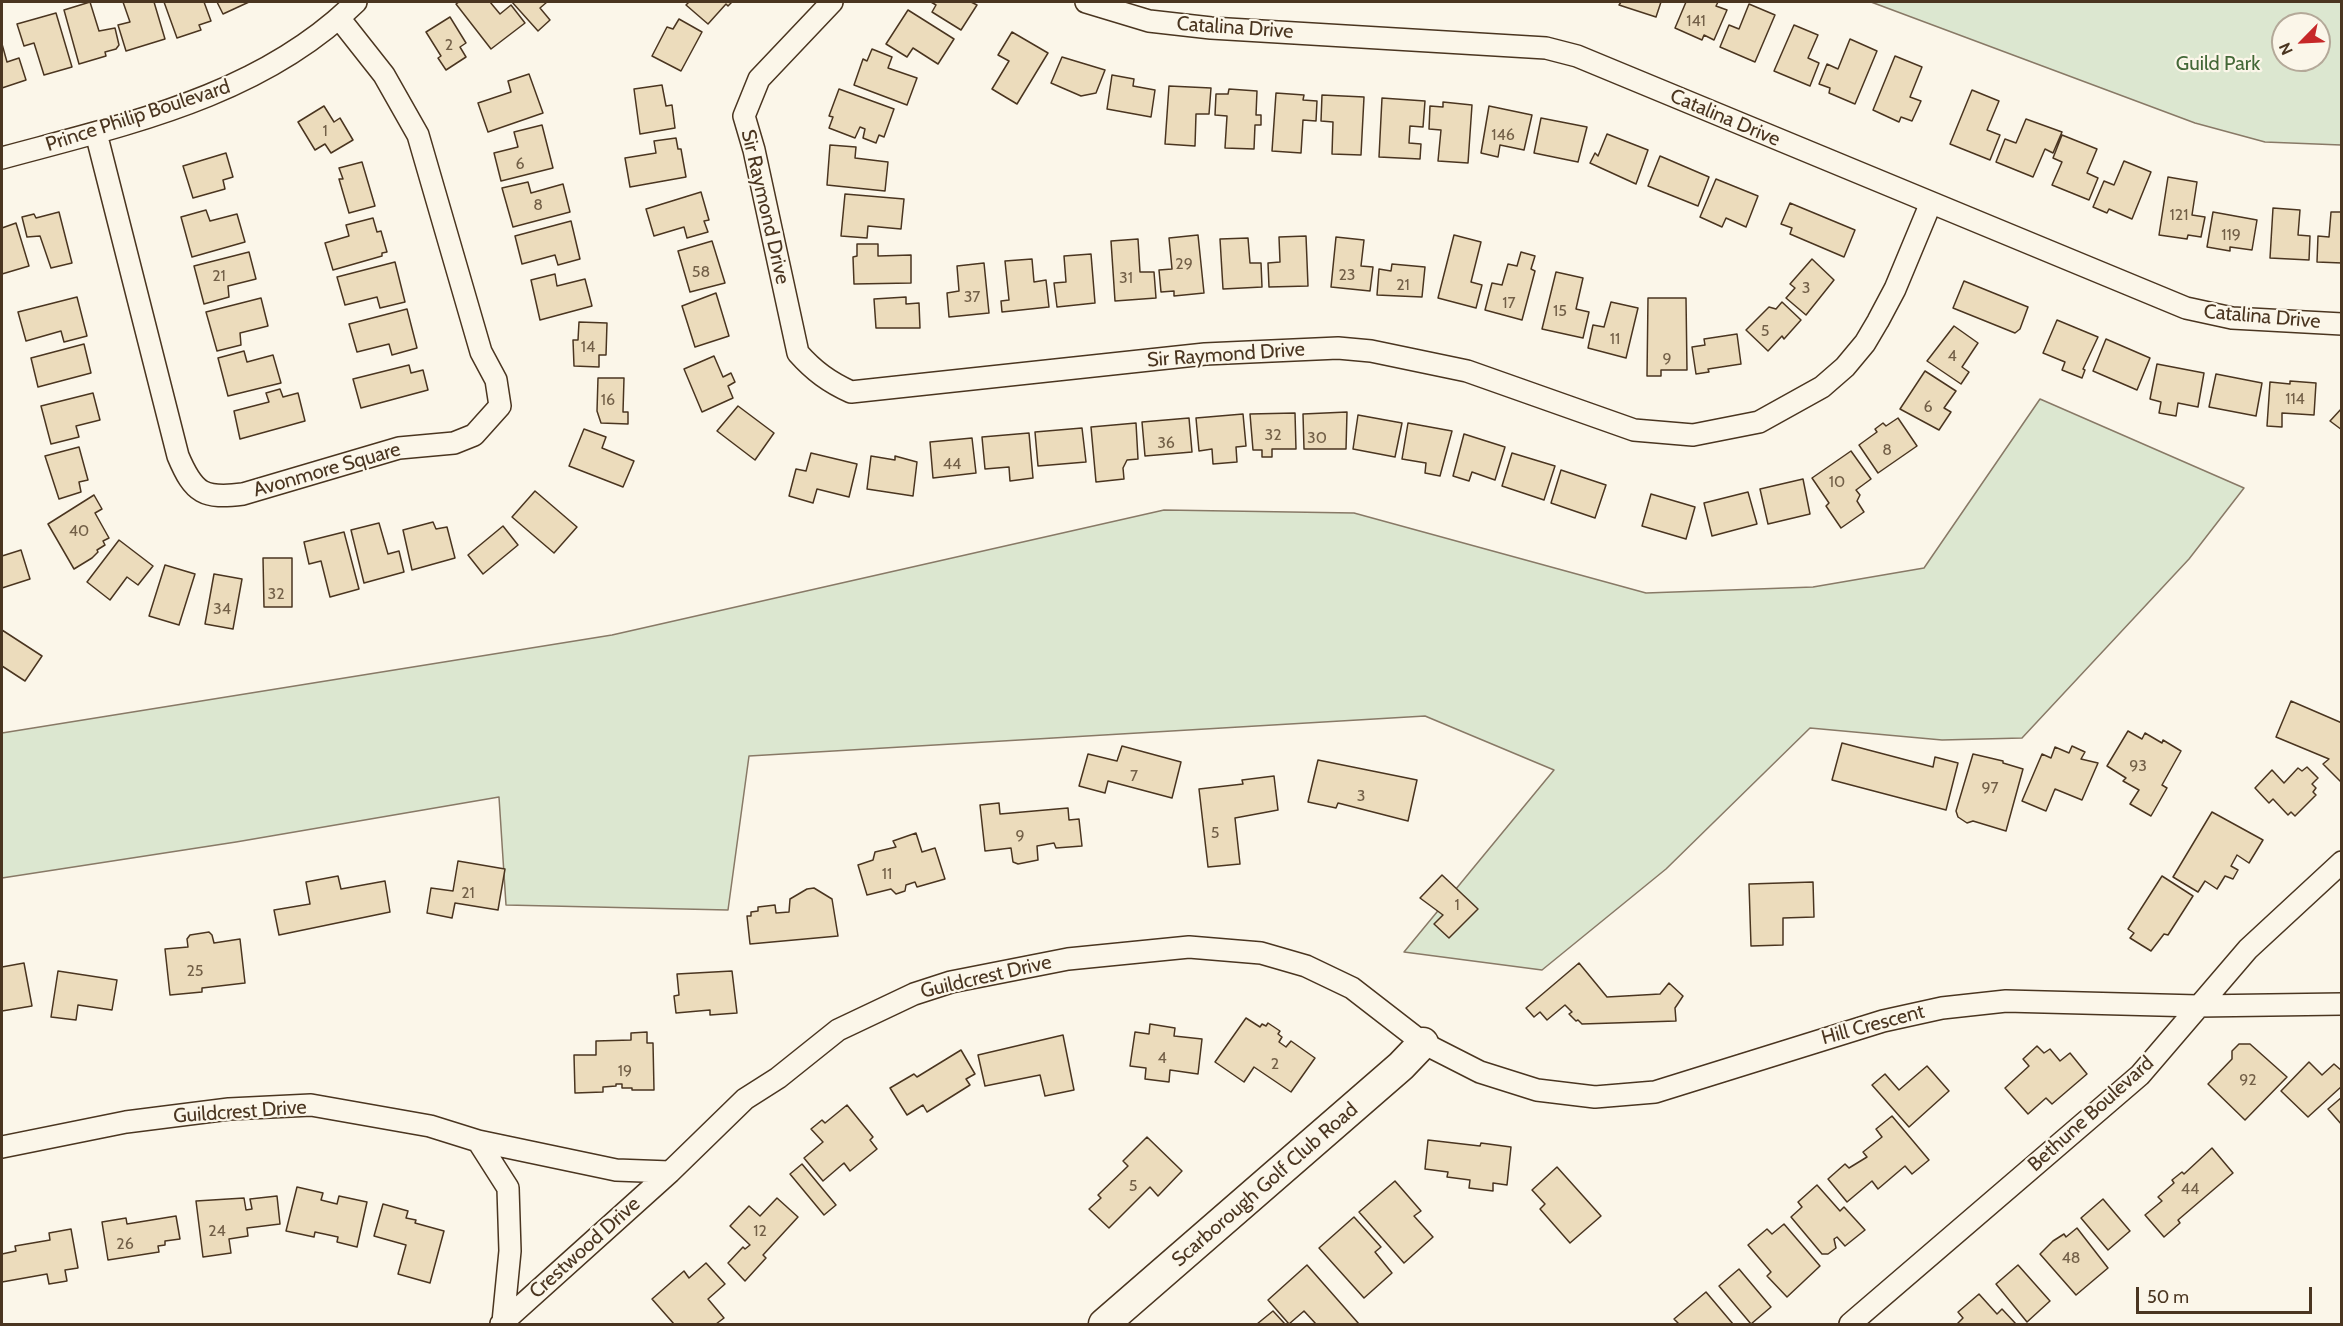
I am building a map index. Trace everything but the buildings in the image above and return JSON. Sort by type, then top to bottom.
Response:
[{"type":"street","name":"Prince Philip Boulevard","points":[[2,158],[96,133],[239,84],[293,54],[356,2]]},
{"type":"street","name":"Sir Raymond Drive","points":[[832,2],[759,79],[744,116],[754,150],[798,353],[812,369],[829,382],[851,392],[1205,354],[1338,348],[1371,351],[1467,371],[1634,430],[1693,435],[1759,422],[1822,387],[1845,367],[1865,343],[1882,313],[1930,205]]},
{"type":"street","name":"Catalina Drive","points":[[1086,2],[1149,21],[1211,28],[1546,48],[1577,56],[1930,205],[2186,309],[2232,318],[2342,324]]},
{"type":"street","name":"Avonmore Square","points":[[96,133],[178,456],[186,476],[201,493],[218,497],[243,494],[399,447],[454,443],[474,435],[500,406],[496,380],[481,352],[421,145],[384,75],[339,18]]},
{"type":"street","name":"Bethune Boulevard","points":[[1851,1324],[2140,1075],[2248,949],[2342,862]]},
{"type":"street","name":"Guildcrest Drive","points":[[2,1147],[126,1122],[230,1109],[311,1105],[430,1126],[478,1141],[616,1170],[670,1172],[745,1099],[778,1078],[838,1030],[914,994],[951,982],[1068,958],[1189,947],[1262,953],[1306,966],[1352,988],[1423,1043]]},
{"type":"street","name":"Hill Crescent","points":[[1423,1043],[1480,1072],[1511,1083],[1570,1096],[1621,1096],[1655,1092],[1685,1085],[1803,1044],[1882,1021],[1942,1008],[2006,1001],[2198,1006],[2342,1004]]},
{"type":"street","name":"Scarborough Golf Club Road","points":[[1104,1324],[1401,1066],[1423,1043]]},
{"type":"street","points":[[478,1141],[508,1188],[510,1251],[502,1323]]},
{"type":"street","name":"Crestwood Drive","points":[[502,1323],[670,1172]]},
{"type":"green space","name":"Guild Park","points":[[1871,2],[2341,2],[2341,145],[2265,142],[2195,123]]},
{"type":"green space","points":[[2040,399],[2244,488],[2189,559],[2022,738],[1942,740],[1810,728],[1666,869],[1542,970],[1404,952],[1554,770],[1425,716],[749,756],[728,910],[506,905],[499,797],[236,842],[2,878],[2,733],[612,635],[1164,510],[1354,513],[1646,593],[1813,587],[1924,568]]}]
